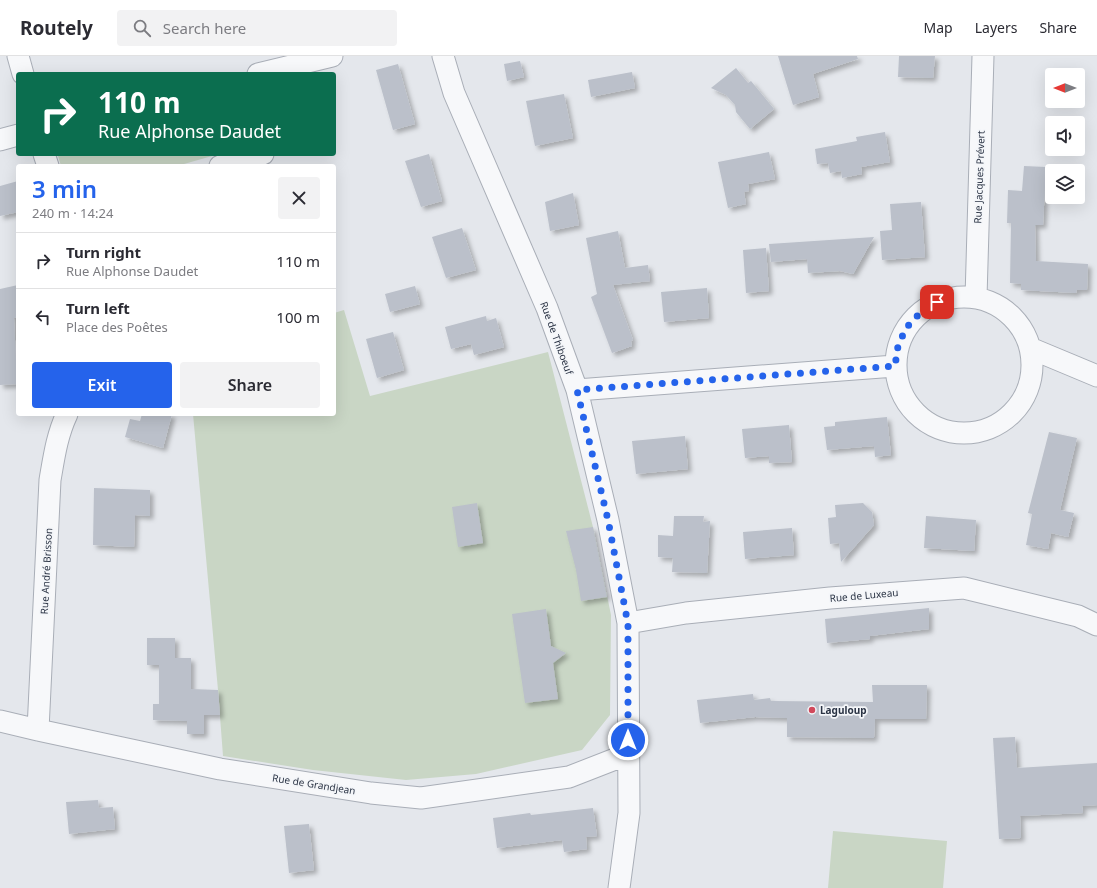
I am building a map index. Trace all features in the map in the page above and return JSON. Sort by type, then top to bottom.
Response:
[{"type":"street","points":[[18,56],[22,72]]},
{"type":"street","points":[[266,72],[332,56]]},
{"type":"street","name":"Rue de Thiboeuf","points":[[443,56],[454,93],[547,308],[577,390],[608,520],[628,624],[629,813],[619,888]]},
{"type":"street","name":"Rue Jacques Prévert","points":[[976,298],[983,56]]},
{"type":"street","points":[[0,140],[16,136]]},
{"type":"street","points":[[227,164],[256,156]]},
{"type":"street","points":[[956,297],[976,298],[994,304],[1010,315],[1023,330],[1030,348],[1032,371],[1026,394],[1014,413],[995,427],[973,434],[950,433],[928,425],[910,409],[899,389],[895,366],[898,346],[906,328],[920,313],[937,302],[956,297]]},
{"type":"street","points":[[1030,348],[1097,376]]},
{"type":"street","points":[[577,390],[895,366]]},
{"type":"street","name":"Rue André Brisson","points":[[38,730],[50,480],[57,442],[65,416]]},
{"type":"street","name":"Rue de Luxeau","points":[[628,624],[693,612],[830,598],[964,588],[1078,616],[1097,625]]},
{"type":"street","name":"Rue de Grandjean","points":[[0,721],[220,769],[371,793],[421,798],[569,777],[628,754]]},
{"type":"green space","points":[[58,156],[212,156],[184,164],[60,164]]},
{"type":"green space","points":[[344,310],[370,396],[548,352],[593,527],[611,615],[610,715],[582,750],[476,774],[406,780],[313,770],[223,756],[193,416],[336,416],[336,312]]},
{"type":"green space","points":[[833,831],[947,841],[943,888],[828,888]]},
{"type":"building","points":[[778,56],[857,56],[858,59],[813,74],[819,97],[793,105]]},
{"type":"building","points":[[899,56],[935,56],[933,78],[898,77]]},
{"type":"building","points":[[520,61],[524,77],[507,81],[504,64]]},
{"type":"building","points":[[398,64],[415,124],[393,130],[376,70]]},
{"type":"building","points":[[736,68],[748,83],[751,81],[774,109],[750,129],[736,112],[735,105],[726,95],[711,88]]},
{"type":"building","points":[[632,72],[635,88],[591,97],[588,80]]},
{"type":"building","points":[[564,94],[573,138],[535,146],[526,101]]},
{"type":"building","points":[[885,132],[890,162],[861,167],[862,174],[842,178],[841,171],[830,173],[828,163],[817,164],[815,149],[857,141],[856,137]]},
{"type":"building","points":[[769,152],[775,179],[748,184],[749,191],[744,192],[746,204],[728,208],[718,162]]},
{"type":"building","points":[[429,154],[442,201],[421,207],[405,161]]},
{"type":"building","points":[[1024,166],[1045,167],[1043,225],[1035,225],[1036,261],[1088,264],[1087,290],[1077,290],[1076,293],[1021,290],[1021,284],[1010,283],[1011,223],[1007,223],[1008,190],[1022,191]]},
{"type":"building","points":[[16,182],[16,212],[0,216],[0,186]]},
{"type":"building","points":[[573,193],[579,225],[550,231],[545,202]]},
{"type":"building","points":[[921,202],[925,257],[882,260],[880,231],[892,230],[890,204]]},
{"type":"building","points":[[462,228],[476,270],[446,278],[432,237]]},
{"type":"building","points":[[618,231],[625,268],[648,265],[650,281],[613,285],[633,340],[631,341],[632,346],[612,353],[591,297],[597,294],[586,238]]},
{"type":"building","points":[[874,237],[853,274],[840,271],[808,273],[807,259],[771,262],[769,244]]},
{"type":"building","points":[[766,248],[769,291],[746,293],[743,250]]},
{"type":"building","points":[[16,285],[16,318],[14,318],[16,384],[0,385],[0,289]]},
{"type":"building","points":[[415,286],[420,304],[390,312],[385,294]]},
{"type":"building","points":[[707,288],[709,318],[664,322],[661,292]]},
{"type":"building","points":[[486,316],[487,321],[496,318],[504,347],[474,355],[471,344],[451,349],[445,327]]},
{"type":"building","points":[[393,332],[404,370],[377,378],[366,339]]},
{"type":"building","points":[[141,416],[171,416],[163,448],[125,437],[130,419],[140,421]]},
{"type":"building","points":[[887,417],[891,455],[875,457],[874,446],[827,450],[824,427],[835,426],[835,422]]},
{"type":"building","points":[[789,425],[792,462],[769,463],[769,456],[745,458],[742,429]]},
{"type":"building","points":[[1049,432],[1077,438],[1060,510],[1074,513],[1068,537],[1051,533],[1048,549],[1026,545],[1032,514],[1028,513]]},
{"type":"building","points":[[685,436],[688,469],[636,474],[632,441]]},
{"type":"building","points":[[94,488],[150,490],[150,516],[135,515],[134,547],[93,545]]},
{"type":"building","points":[[477,503],[483,543],[458,547],[452,507]]},
{"type":"building","points":[[863,503],[872,512],[874,525],[841,562],[839,543],[830,544],[828,518],[836,517],[835,505]]},
{"type":"building","points":[[674,516],[704,516],[703,522],[710,521],[707,573],[672,572],[673,558],[658,557],[658,535],[673,536]]},
{"type":"building","points":[[926,516],[976,520],[974,551],[924,548]]},
{"type":"building","points":[[593,527],[607,597],[581,601],[576,570],[566,531]]},
{"type":"building","points":[[792,528],[794,555],[745,559],[743,532]]},
{"type":"building","points":[[929,608],[929,629],[870,636],[870,639],[827,643],[825,619]]},
{"type":"building","points":[[546,609],[551,646],[566,653],[553,663],[558,699],[525,703],[512,614]]},
{"type":"building","points":[[147,638],[175,638],[175,658],[191,658],[191,689],[218,690],[220,715],[204,715],[204,734],[187,734],[187,721],[153,720],[153,704],[159,704],[159,665],[147,665]]},
{"type":"building","name":"Laguloup","points":[[872,685],[927,685],[926,719],[875,719],[874,738],[787,737],[787,718],[755,717],[700,723],[697,700],[753,694],[754,700],[770,698],[771,701],[873,702]]},
{"type":"building","points":[[1015,737],[1017,768],[1097,763],[1097,805],[1082,806],[1083,813],[1020,816],[1021,838],[999,839],[993,738]]},
{"type":"building","points":[[98,800],[99,808],[113,807],[115,829],[69,834],[66,802]]},
{"type":"building","points":[[593,808],[597,836],[586,837],[587,849],[564,852],[562,840],[497,848],[493,818],[530,813],[531,815]]},
{"type":"building","points":[[309,824],[314,870],[289,873],[284,826]]},
{"type":"place","name":"Laguloup","points":[[812,710]]},
{"type":"route","points":[[628,740],[628,624],[608,520],[577,390],[895,366],[898,346],[906,328],[920,313],[937,302]]}]
